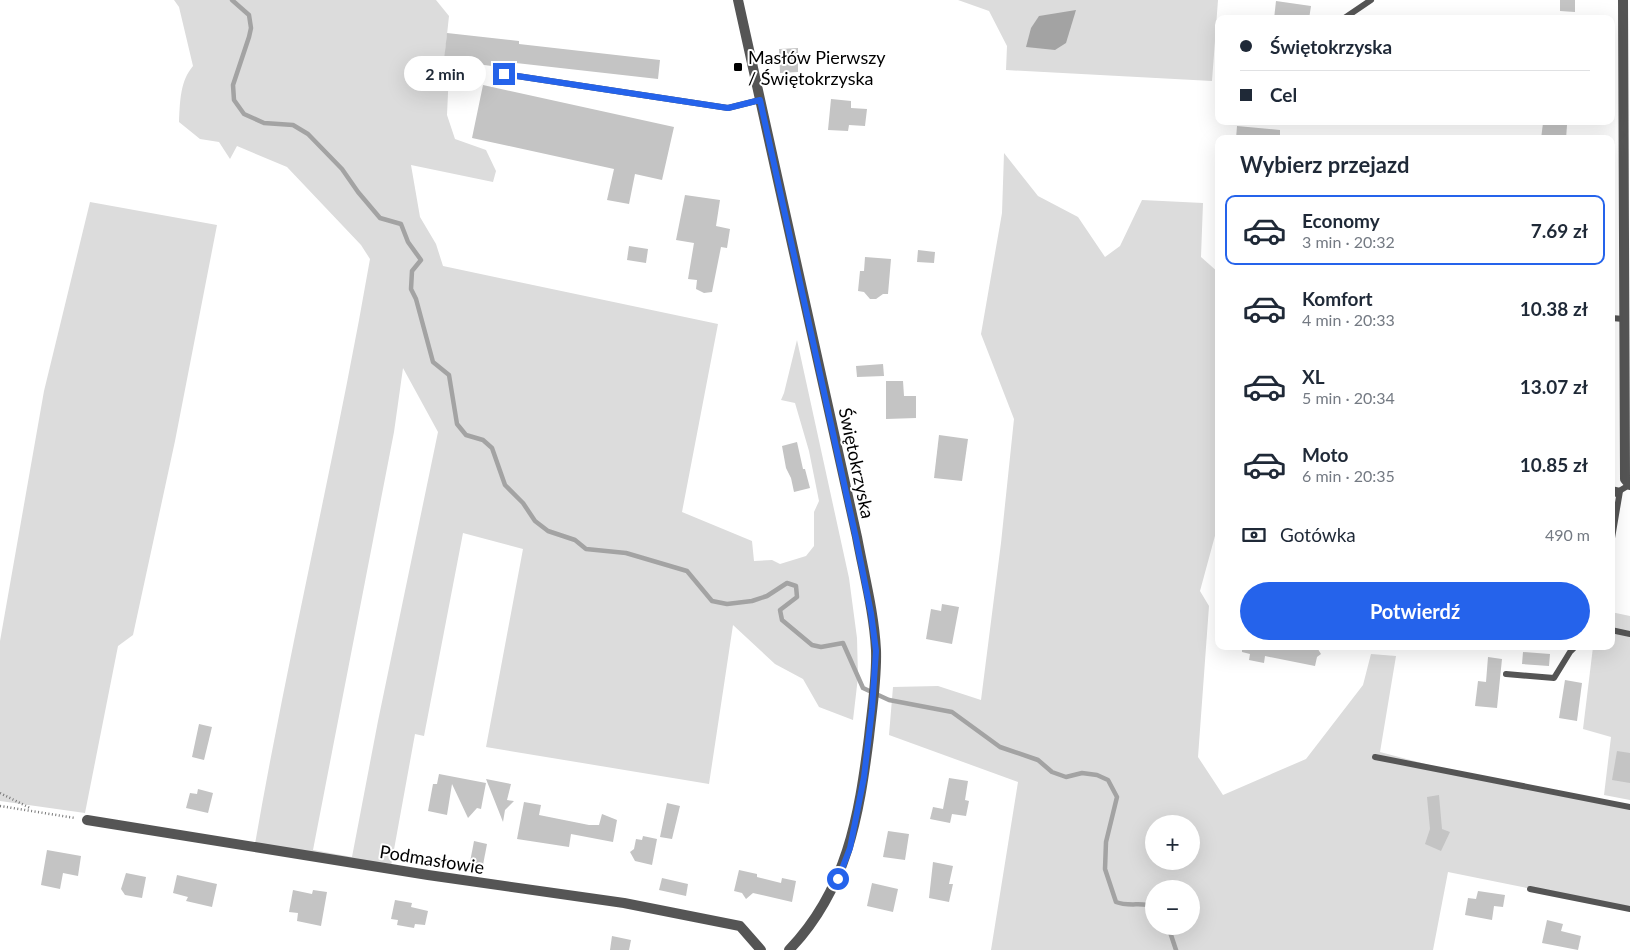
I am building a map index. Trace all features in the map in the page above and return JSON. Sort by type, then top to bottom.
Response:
[{"type":"street","name":"Świętokrzyska","points":[[738,0],[864,576],[876,651],[872,709],[864,777],[850,848],[838,879],[821,910],[789,950]]},
{"type":"street","points":[[1623,0],[1626,18],[1625,479],[1630,485]]},
{"type":"street","name":"Podmasłowie","points":[[87,820],[428,875],[624,903],[740,926],[760,950]]},
{"type":"lane","points":[[1348,15],[1371,0]]},
{"type":"lane","points":[[504,74],[728,108],[760,100]]},
{"type":"lane","points":[[1615,318],[1624,318]]},
{"type":"lane","points":[[1615,494],[1630,485]]},
{"type":"lane","points":[[1615,490],[1620,491]]},
{"type":"lane","points":[[1615,520],[1620,491]]},
{"type":"lane","points":[[1615,631],[1630,634]]},
{"type":"lane","points":[[1506,674],[1554,678],[1572,650]]},
{"type":"lane","points":[[1375,757],[1630,807]]},
{"type":"lane","points":[[1530,889],[1630,909]]},
{"type":"path","points":[[0,793],[33,810]]},
{"type":"path","points":[[0,806],[87,820]]},
{"type":"shaded area","points":[[174,0],[436,0],[449,16],[445,53],[449,71],[447,115],[455,139],[486,150],[496,171],[493,182],[411,165],[420,217],[436,244],[443,266],[718,324],[682,512],[752,541],[754,561],[772,560],[780,564],[806,556],[814,546],[814,512],[819,501],[809,451],[795,403],[781,400],[797,340],[849,578],[857,638],[858,677],[853,720],[819,707],[803,679],[775,664],[733,625],[709,784],[486,747],[523,549],[463,533],[424,736],[415,734],[391,866],[255,844],[370,259],[361,245],[287,167],[237,146],[230,159],[219,142],[200,139],[179,122],[183,85],[193,66],[179,7]],"holes":[[[403,368],[438,432],[352,857],[313,850],[394,432]]]},
{"type":"shaded area","points":[[958,0],[1218,0],[1217,15],[1215,15],[1212,81],[1006,70],[1007,46],[989,11]]},
{"type":"shaded area","points":[[1076,10],[1066,43],[1055,50],[1026,47],[1031,28],[1039,16]]},
{"type":"shaded area","points":[[1004,153],[1038,196],[1078,217],[1105,257],[1120,246],[1142,200],[1203,203],[1201,257],[1215,269],[1215,536],[1200,591],[1209,606],[1198,757],[1223,795],[1306,759],[1363,685],[1371,654],[1396,656],[1380,752],[1471,776],[1630,807],[1630,909],[1448,872],[1433,950],[991,950],[1018,782],[889,735],[893,687],[938,686],[981,700],[1001,543],[1014,419],[981,334],[1002,213]]},
{"type":"shaded area","points":[[90,202],[217,225],[175,441],[133,635],[118,646],[85,813],[0,801],[0,641],[44,391]]},
{"type":"shaded area","points":[[1615,613],[1630,616],[1630,800],[1604,795],[1611,737],[1583,729],[1593,650],[1615,650]]},
{"type":"building","points":[[1560,0],[1575,0],[1575,12],[1560,11]]},
{"type":"building","points":[[1276,1],[1311,6],[1310,15],[1274,15]]},
{"type":"building","points":[[447,33],[519,41],[519,44],[660,60],[658,79],[516,63],[516,69],[444,60]]},
{"type":"building","points":[[798,48],[798,72],[780,73],[779,49]]},
{"type":"building","points":[[483,85],[674,127],[662,180],[635,174],[629,204],[607,200],[614,169],[472,138]]},
{"type":"building","points":[[831,99],[851,101],[851,108],[867,109],[865,126],[849,125],[848,131],[828,130]]},
{"type":"building","points":[[1543,125],[1567,125],[1566,135],[1542,135]]},
{"type":"building","points":[[1237,126],[1280,130],[1280,135],[1236,135]]},
{"type":"building","points":[[685,195],[720,200],[716,226],[730,229],[727,248],[721,247],[712,292],[704,293],[696,289],[697,280],[688,279],[694,243],[676,240]]},
{"type":"building","points":[[629,246],[648,249],[646,263],[627,260]]},
{"type":"building","points":[[918,250],[935,252],[934,263],[917,262]]},
{"type":"building","points":[[865,257],[891,259],[888,294],[883,294],[876,299],[870,299],[864,292],[858,291],[860,271],[864,271]]},
{"type":"building","points":[[883,364],[884,376],[857,377],[856,366]]},
{"type":"building","points":[[886,381],[903,381],[904,396],[916,396],[916,418],[886,419]]},
{"type":"building","points":[[939,435],[968,439],[962,481],[934,478]]},
{"type":"building","points":[[797,442],[803,469],[805,469],[810,488],[794,492],[791,478],[786,468],[782,446]]},
{"type":"building","points":[[942,604],[959,607],[952,644],[926,639],[931,609],[941,611]]},
{"type":"building","points":[[1242,650],[1318,650],[1321,654],[1317,657],[1315,666],[1265,656],[1264,663],[1249,660],[1250,654],[1242,652]]},
{"type":"building","points":[[1523,652],[1550,654],[1549,666],[1522,664]]},
{"type":"building","points":[[1488,657],[1502,659],[1497,708],[1475,706],[1478,681],[1486,682]]},
{"type":"building","points":[[1565,680],[1582,683],[1577,721],[1559,718]]},
{"type":"building","points":[[199,724],[212,727],[204,760],[192,757]]},
{"type":"building","points":[[1617,751],[1630,753],[1630,783],[1612,780]]},
{"type":"building","points":[[439,774],[486,783],[481,809],[477,808],[468,818],[452,784],[447,815],[428,811],[433,784],[437,784]]},
{"type":"building","points":[[949,778],[968,781],[965,800],[969,801],[966,816],[952,814],[950,823],[930,819],[933,807],[943,809]]},
{"type":"building","points":[[486,779],[511,784],[507,800],[514,801],[505,810],[503,822]]},
{"type":"building","points":[[198,789],[213,793],[208,813],[186,808],[190,793],[197,794]]},
{"type":"building","points":[[1439,795],[1442,829],[1450,832],[1441,851],[1425,844],[1430,829],[1427,797]]},
{"type":"building","points":[[524,802],[541,805],[539,815],[589,825],[599,825],[602,814],[617,820],[613,842],[571,834],[569,847],[517,839]]},
{"type":"building","points":[[667,803],[680,806],[672,839],[660,837]]},
{"type":"building","points":[[888,831],[909,834],[905,860],[883,857]]},
{"type":"building","points":[[643,836],[657,839],[652,865],[635,861],[630,852],[634,849],[636,839],[642,840]]},
{"type":"building","points":[[474,841],[487,844],[483,865],[470,862]]},
{"type":"building","points":[[47,850],[81,856],[78,876],[63,873],[60,889],[41,885]]},
{"type":"building","points":[[933,862],[953,866],[949,884],[953,884],[949,902],[929,898]]},
{"type":"building","points":[[739,870],[757,874],[757,877],[781,883],[782,878],[796,881],[792,902],[753,893],[746,899],[742,893],[734,891]]},
{"type":"building","points":[[126,873],[146,877],[142,898],[125,895],[121,889]]},
{"type":"building","points":[[177,875],[217,884],[212,907],[186,901],[188,897],[173,893]]},
{"type":"building","points":[[662,878],[688,884],[686,896],[659,890]]},
{"type":"building","points":[[872,883],[898,889],[893,912],[867,906]]},
{"type":"building","points":[[293,890],[312,894],[313,890],[327,892],[321,926],[297,921],[298,913],[289,912]]},
{"type":"building","points":[[1478,891],[1505,895],[1503,907],[1494,906],[1492,920],[1465,915],[1468,898],[1476,899]]},
{"type":"building","points":[[395,900],[412,903],[411,907],[428,911],[425,925],[415,924],[414,928],[397,925],[398,920],[391,919]]},
{"type":"building","points":[[1547,920],[1563,924],[1561,931],[1581,936],[1578,950],[1542,943]]},
{"type":"building","points":[[612,936],[631,940],[629,950],[610,950]]},
{"type":"waterway","points":[[232,0],[249,15],[251,28],[233,85],[234,100],[244,114],[264,123],[293,125],[308,134],[342,169],[380,218],[401,224],[408,242],[421,260],[412,271],[411,289],[416,299],[433,362],[449,375],[457,424],[466,435],[483,440],[492,448],[505,485],[523,503],[535,521],[548,531],[575,540],[586,549],[626,553],[687,571],[712,601],[727,604],[752,601],[767,596],[787,583],[796,586],[797,597],[780,610],[782,620],[812,645],[821,647],[843,643],[863,688],[889,700],[952,712],[1000,747],[1038,760],[1052,772],[1066,777],[1082,773],[1097,775],[1108,780],[1117,797],[1106,842],[1105,869],[1116,902],[1145,904]]},
{"type":"waterway","points":[[1171,935],[1176,950]]},
{"type":"place","name":"Masłów Pierwszy / Świętokrzyska","points":[[738,67]]},
{"type":"route","points":[[504,74],[728,108],[760,100],[856,538],[871,613],[876,651],[872,709],[864,777],[850,848],[838,879]]}]
